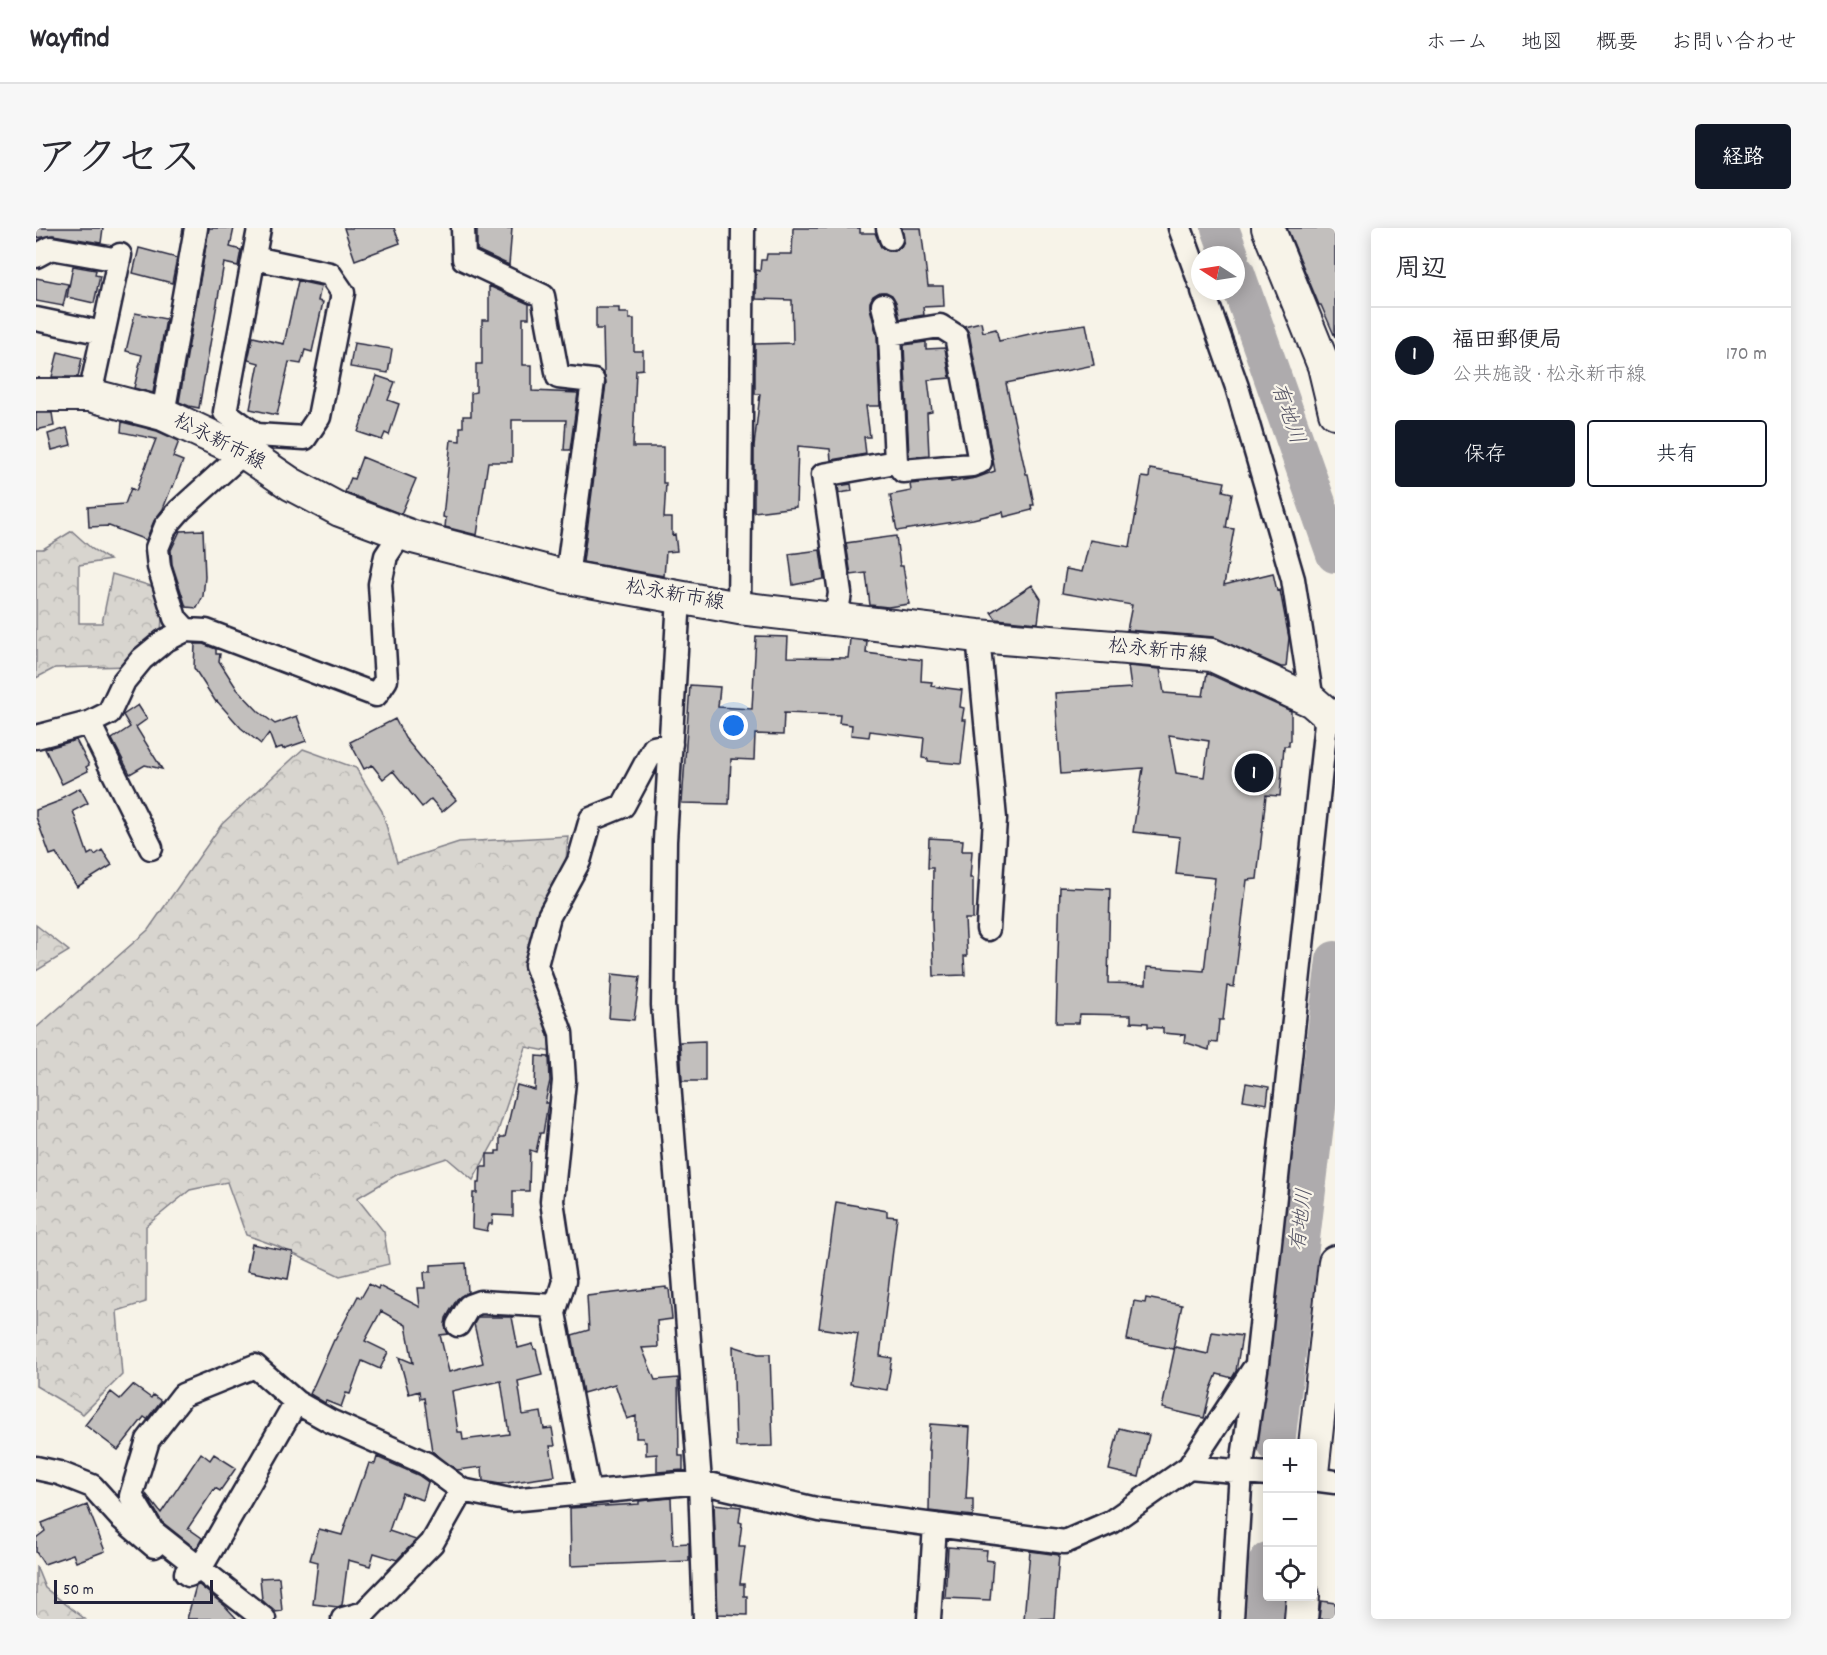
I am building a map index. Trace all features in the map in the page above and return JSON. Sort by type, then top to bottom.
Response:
[{"type":"main road","points":[[1268,228],[1329,365],[1335,412]]},
{"type":"main road","name":"松永新市線","points":[[36,395],[90,395],[163,414],[250,443],[291,484],[340,510],[414,537],[567,577],[740,608],[978,636],[1212,655],[1325,711]]},
{"type":"main road","points":[[1316,1439],[1335,1262]]},
{"type":"main road","points":[[1301,1619],[1303,1601]]},
{"type":"street","points":[[163,414],[196,228]]},
{"type":"street","points":[[463,228],[464,259],[543,296],[558,377],[593,381],[567,577]]},
{"type":"street","points":[[740,608],[743,228]]},
{"type":"street","points":[[1180,228],[1191,258]]},
{"type":"street","points":[[250,443],[225,412],[260,229]]},
{"type":"street","points":[[36,256],[51,248],[119,258],[90,395]]},
{"type":"street","points":[[186,630],[175,618],[159,567],[157,548],[166,526],[250,443],[305,438],[319,417],[343,294],[330,274],[254,258]]},
{"type":"street","points":[[1206,300],[1237,387],[1293,579],[1325,711],[1257,1363],[1241,1471],[1232,1619]]},
{"type":"street","points":[[883,305],[890,334],[896,462],[903,471],[972,465],[980,462],[956,336],[940,326],[890,334]]},
{"type":"street","points":[[36,319],[104,333]]},
{"type":"street","points":[[836,618],[840,593],[823,475],[896,462]]},
{"type":"street","points":[[36,737],[89,723],[109,713],[124,681],[142,659],[164,641],[186,630],[206,631],[375,695],[386,680],[380,585],[386,556],[402,532]]},
{"type":"street","points":[[679,598],[665,841],[663,1005],[700,1482],[705,1619]]},
{"type":"street","points":[[978,636],[995,819],[988,929]]},
{"type":"street","points":[[89,723],[151,848]]},
{"type":"street","points":[[589,1492],[554,1313],[564,1281],[552,1201],[564,1081],[562,1042],[561,1033],[536,966],[549,916],[579,861],[591,819],[623,806],[654,748],[671,744]]},
{"type":"street","points":[[458,1325],[469,1306],[480,1302],[556,1306]]},
{"type":"street","points":[[264,1619],[152,1531],[131,1496],[148,1440],[183,1395],[255,1366],[296,1402],[330,1421],[425,1463],[462,1490],[510,1500],[700,1482],[820,1510],[1065,1542],[1111,1522],[1190,1467],[1257,1363]]},
{"type":"street","points":[[36,1468],[59,1473],[92,1486],[120,1517],[189,1575],[200,1569],[296,1402]]},
{"type":"street","points":[[1190,1467],[1263,1473]]},
{"type":"street","points":[[1317,1480],[1335,1482]]},
{"type":"street","points":[[343,1619],[364,1613],[432,1543],[462,1490]]},
{"type":"street","points":[[929,1619],[935,1525]]},
{"type":"green space","points":[[72,531],[92,549],[110,560],[79,565],[79,623],[102,623],[112,574],[164,590],[161,632],[130,666],[55,668],[36,678],[36,549],[43,549]]},
{"type":"green space","points":[[303,749],[356,768],[382,811],[397,862],[459,842],[568,836],[565,873],[528,953],[552,1052],[526,1047],[495,1140],[473,1180],[447,1158],[398,1174],[357,1198],[384,1232],[389,1264],[340,1276],[277,1246],[246,1235],[227,1182],[190,1190],[146,1226],[146,1302],[117,1311],[122,1375],[83,1414],[36,1386],[36,1028],[148,930],[222,824]]},
{"type":"green space","points":[[36,925],[69,951],[36,971]]},
{"type":"green space","points":[[36,1566],[45,1588],[85,1619],[36,1619]]},
{"type":"building","points":[[36,228],[103,228],[101,243],[53,235],[36,238]]},
{"type":"building","points":[[209,228],[234,228],[230,247],[241,250],[238,266],[224,263],[199,408],[179,402]]},
{"type":"building","points":[[344,228],[394,228],[400,243],[355,260]]},
{"type":"building","points":[[477,228],[512,228],[509,265],[477,250]]},
{"type":"building","points":[[793,228],[860,228],[860,233],[875,233],[881,247],[888,251],[895,251],[904,241],[902,228],[921,228],[928,286],[943,286],[944,306],[923,307],[924,315],[900,319],[892,295],[880,292],[873,296],[870,308],[877,336],[880,406],[866,406],[870,437],[864,437],[866,454],[831,460],[830,449],[798,446],[796,507],[754,512],[754,446],[760,394],[755,394],[755,344],[793,343],[792,300],[756,299],[756,270],[760,271],[761,260],[766,260],[767,254],[792,254]]},
{"type":"building","points":[[1287,228],[1335,228],[1335,337],[1319,305]]},
{"type":"building","points":[[139,248],[177,258],[172,283],[133,273]]},
{"type":"building","points":[[73,266],[96,270],[95,275],[100,276],[94,303],[67,297]]},
{"type":"building","points":[[36,278],[68,284],[63,306],[36,301]]},
{"type":"building","points":[[298,281],[321,286],[318,301],[323,302],[312,352],[305,350],[301,364],[289,362],[277,415],[250,409],[259,363],[248,360],[253,337],[284,344]]},
{"type":"building","points":[[489,286],[529,304],[529,318],[523,318],[523,365],[532,365],[532,391],[578,393],[570,450],[564,450],[566,420],[512,420],[512,462],[488,462],[477,535],[445,527],[446,518],[443,517],[451,440],[460,441],[463,416],[471,416],[471,393],[476,392],[476,364],[482,364],[482,320],[489,320]]},
{"type":"building","points":[[596,308],[619,308],[619,313],[629,313],[629,319],[634,319],[634,351],[643,351],[643,369],[636,370],[633,447],[663,447],[663,483],[666,483],[664,518],[672,518],[672,535],[675,534],[677,551],[666,552],[664,576],[583,562],[606,383],[603,329],[596,329]]},
{"type":"building","points":[[135,313],[166,319],[153,393],[134,388],[142,355],[126,351]]},
{"type":"building","points":[[981,322],[983,332],[996,329],[999,341],[1051,329],[1086,324],[1094,365],[1006,383],[1026,474],[1028,474],[1034,505],[1031,505],[1032,510],[1004,517],[1003,512],[897,531],[890,495],[911,491],[910,484],[951,480],[951,482],[976,478],[995,471],[969,333],[964,326]]},
{"type":"building","points":[[926,342],[926,349],[945,348],[950,378],[928,380],[932,412],[927,413],[929,455],[909,457],[904,345]]},
{"type":"building","points":[[354,343],[392,349],[388,373],[350,367]]},
{"type":"building","points":[[58,352],[82,358],[78,377],[52,377]]},
{"type":"building","points":[[377,376],[395,382],[388,400],[399,404],[389,435],[385,433],[382,440],[358,432]]},
{"type":"building","points":[[36,413],[52,413],[54,426],[36,430]]},
{"type":"building","points":[[122,422],[157,431],[179,441],[173,457],[183,461],[163,509],[154,521],[146,540],[109,526],[89,527],[88,507],[125,504],[131,488],[136,491],[156,439],[121,432]]},
{"type":"building","points":[[67,428],[71,445],[52,450],[48,434]]},
{"type":"building","points":[[362,457],[416,479],[401,514],[345,492],[351,478],[354,479]]},
{"type":"building","points":[[1150,469],[1225,482],[1223,491],[1232,493],[1226,528],[1234,529],[1224,585],[1273,573],[1277,591],[1280,590],[1289,638],[1286,667],[1281,667],[1214,637],[1127,630],[1132,605],[1062,593],[1066,569],[1082,572],[1090,540],[1130,547],[1142,477],[1149,478]]},
{"type":"building","points":[[851,484],[852,491],[839,493],[838,486]]},
{"type":"building","points":[[203,530],[205,577],[203,596],[197,608],[186,607],[172,564],[171,550],[180,531]]},
{"type":"building","points":[[896,536],[909,604],[888,607],[870,605],[866,573],[851,575],[846,543]]},
{"type":"building","points":[[820,550],[824,579],[793,585],[789,554]]},
{"type":"building","points":[[1032,585],[1041,599],[1038,623],[996,619],[991,612]]},
{"type":"building","points":[[756,636],[788,637],[787,657],[848,658],[850,639],[867,641],[866,653],[922,660],[921,681],[932,682],[931,686],[962,690],[960,707],[964,708],[962,720],[966,720],[961,764],[928,761],[922,758],[924,738],[870,731],[869,737],[851,735],[852,725],[839,723],[840,715],[784,713],[783,735],[755,734],[754,760],[731,759],[729,804],[682,803],[690,685],[720,687],[718,707],[752,709]]},
{"type":"building","points":[[195,644],[203,644],[216,649],[216,654],[220,654],[219,661],[237,689],[259,712],[275,724],[297,716],[306,741],[283,749],[282,747],[275,749],[269,733],[261,744],[241,728],[216,702],[194,668]]},
{"type":"building","points":[[1128,666],[1160,669],[1164,693],[1203,696],[1207,673],[1291,711],[1291,741],[1289,741],[1289,746],[1284,746],[1280,796],[1266,795],[1257,879],[1247,880],[1234,987],[1227,986],[1223,1020],[1219,1020],[1217,1043],[1210,1042],[1209,1050],[1184,1042],[1185,1035],[1163,1033],[1163,1028],[1148,1027],[1148,1023],[1131,1022],[1131,1015],[1080,1014],[1079,1023],[1056,1023],[1060,887],[1110,889],[1108,983],[1146,984],[1147,967],[1204,971],[1215,878],[1176,874],[1180,837],[1133,832],[1143,768],[1061,774],[1055,693],[1131,688]],"holes":[[[1169,735],[1209,741],[1204,777],[1176,773]]]},
{"type":"building","points":[[138,705],[147,719],[136,727],[162,769],[145,765],[130,774],[112,739],[130,727],[123,715]]},
{"type":"building","points":[[395,719],[405,738],[456,800],[442,812],[431,799],[422,807],[393,771],[383,779],[372,765],[364,769],[350,742]]},
{"type":"building","points":[[76,740],[89,765],[86,767],[88,771],[62,784],[45,749]]},
{"type":"building","points":[[80,788],[88,803],[73,811],[88,855],[93,852],[95,855],[102,850],[112,865],[77,887],[56,853],[50,855],[36,817],[36,810],[62,800],[61,798]]},
{"type":"building","points":[[929,838],[963,840],[962,851],[972,851],[970,878],[973,878],[973,919],[965,919],[967,956],[964,956],[965,975],[934,976],[933,868],[928,868]]},
{"type":"building","points":[[612,974],[640,977],[634,1020],[609,1018]]},
{"type":"building","points":[[705,1041],[705,1081],[682,1081],[680,1042]]},
{"type":"building","points":[[536,1056],[549,1057],[550,1081],[545,1103],[548,1103],[543,1133],[540,1133],[536,1152],[530,1150],[529,1191],[513,1191],[513,1216],[493,1215],[492,1224],[489,1224],[487,1231],[472,1228],[473,1193],[477,1193],[481,1167],[487,1167],[487,1154],[496,1154],[496,1151],[500,1151],[500,1137],[505,1137],[517,1085],[535,1090]]},
{"type":"building","points":[[1246,1083],[1269,1087],[1267,1104],[1243,1100]]},
{"type":"building","points":[[836,1202],[887,1211],[887,1216],[897,1217],[880,1356],[892,1358],[887,1390],[850,1384],[858,1334],[819,1328]]},
{"type":"building","points":[[252,1244],[293,1252],[288,1279],[247,1271]]},
{"type":"building","points":[[466,1263],[468,1292],[457,1299],[446,1318],[445,1326],[448,1334],[440,1335],[449,1372],[483,1363],[474,1324],[478,1317],[512,1317],[518,1348],[533,1344],[536,1349],[542,1375],[518,1381],[523,1415],[541,1412],[544,1429],[552,1428],[555,1446],[550,1446],[555,1476],[500,1484],[483,1481],[482,1467],[457,1470],[432,1451],[424,1398],[420,1399],[419,1391],[409,1394],[399,1357],[413,1363],[406,1325],[381,1311],[365,1341],[388,1352],[380,1369],[362,1361],[350,1394],[346,1393],[341,1407],[326,1401],[325,1403],[310,1394],[334,1340],[358,1296],[361,1298],[369,1284],[378,1289],[379,1286],[420,1307],[418,1288],[425,1288],[424,1272],[431,1272],[431,1265]],"holes":[[[501,1381],[509,1434],[463,1440],[462,1432],[458,1432],[452,1391]]]},
{"type":"building","points":[[666,1287],[669,1289],[672,1319],[657,1321],[658,1347],[642,1348],[655,1380],[678,1378],[679,1456],[683,1456],[683,1470],[657,1472],[657,1454],[646,1455],[646,1442],[643,1438],[636,1438],[636,1416],[627,1419],[615,1384],[583,1393],[572,1335],[589,1330],[587,1296]]},
{"type":"building","points":[[1146,1298],[1182,1305],[1173,1349],[1127,1340],[1134,1301],[1145,1303]]},
{"type":"building","points":[[1212,1332],[1242,1336],[1236,1371],[1232,1378],[1217,1374],[1204,1418],[1162,1408],[1175,1347],[1208,1354]]},
{"type":"building","points":[[733,1346],[758,1354],[770,1354],[773,1446],[736,1447]]},
{"type":"building","points":[[133,1385],[151,1398],[153,1395],[161,1401],[147,1419],[144,1417],[118,1450],[85,1425],[111,1392],[120,1399]]},
{"type":"building","points":[[930,1424],[970,1427],[966,1499],[973,1499],[973,1516],[929,1511]]},
{"type":"building","points":[[1119,1428],[1149,1435],[1139,1477],[1109,1470]]},
{"type":"building","points":[[201,1453],[210,1460],[214,1454],[236,1468],[220,1491],[215,1488],[188,1528],[202,1538],[196,1549],[162,1522],[146,1494],[161,1513]]},
{"type":"building","points":[[377,1457],[418,1475],[428,1482],[423,1500],[402,1493],[389,1531],[416,1540],[397,1560],[374,1553],[370,1566],[348,1560],[342,1605],[338,1607],[313,1604],[318,1562],[310,1560],[319,1529],[342,1535],[361,1480],[364,1478],[369,1463],[375,1464]]},
{"type":"building","points":[[671,1498],[673,1544],[689,1543],[689,1561],[571,1566],[570,1508],[639,1504],[639,1501]]},
{"type":"building","points":[[714,1504],[741,1507],[739,1522],[742,1523],[739,1546],[745,1546],[740,1584],[744,1584],[744,1596],[747,1596],[747,1615],[718,1614]]},
{"type":"building","points":[[87,1505],[105,1551],[76,1562],[73,1554],[44,1564],[36,1552],[36,1538],[45,1531],[42,1523]]},
{"type":"building","points":[[948,1547],[987,1550],[986,1560],[993,1561],[990,1600],[945,1598]]},
{"type":"building","points":[[1030,1551],[1059,1555],[1054,1618],[1024,1619]]},
{"type":"building","points":[[279,1577],[282,1611],[275,1612],[262,1600],[260,1578]]},
{"type":"building","points":[[199,1585],[237,1619],[187,1619],[196,1586]]},
{"type":"building","points":[[1321,1601],[1335,1603],[1335,1619],[1319,1619]]},
{"type":"waterway","name":"有地川","points":[[1220,228],[1227,246]]},
{"type":"waterway","name":"有地川","points":[[1245,299],[1335,554]]},
{"type":"waterway","name":"有地川","points":[[1277,1439],[1335,960]]},
{"type":"waterway","name":"有地川","points":[[1265,1619],[1266,1601]]},
{"type":"place","name":"福田郵便局","points":[[1254,773]]}]
